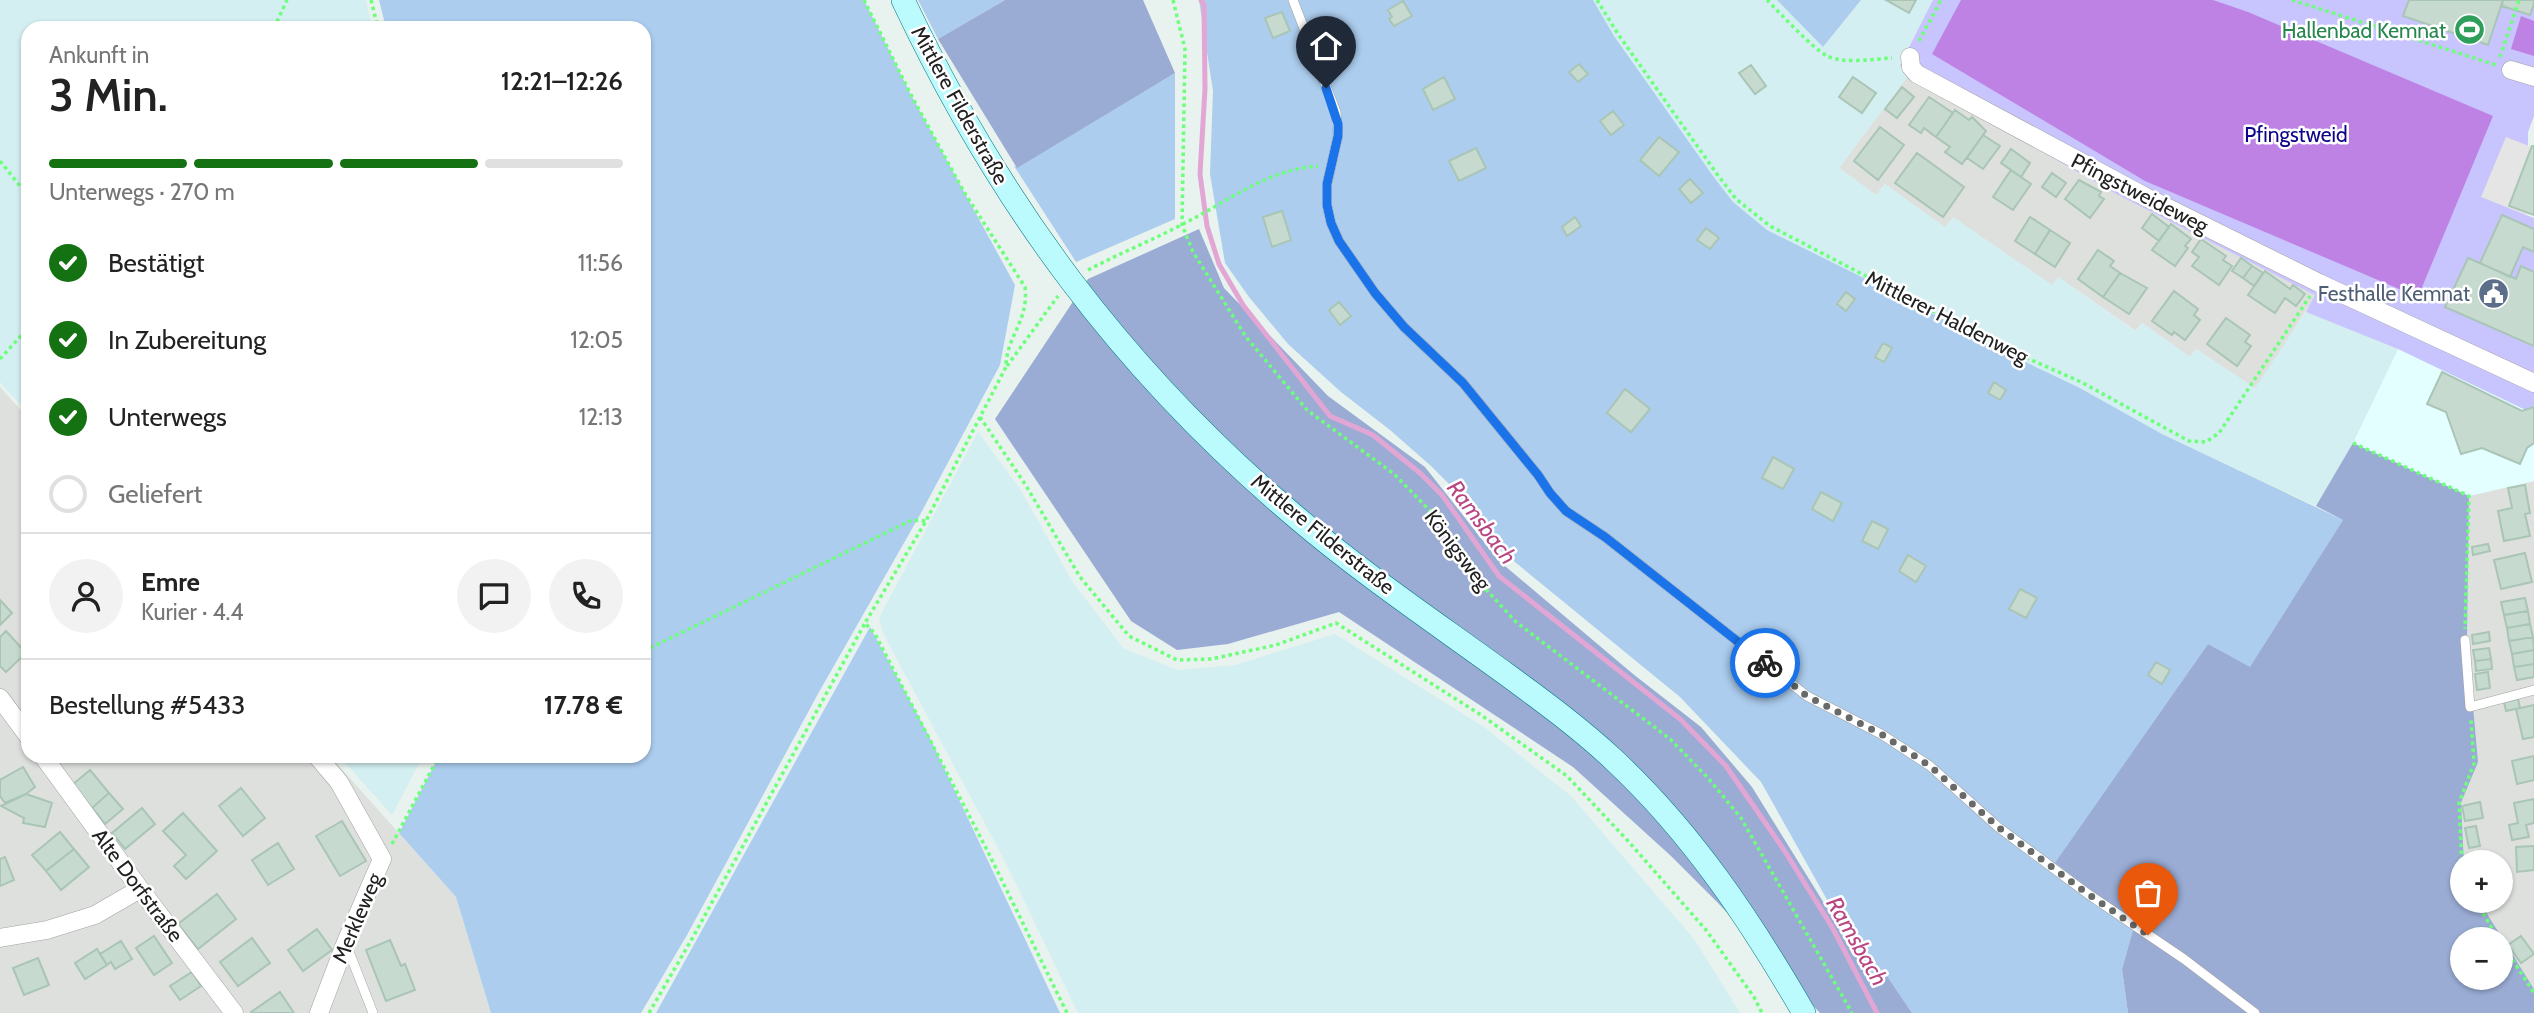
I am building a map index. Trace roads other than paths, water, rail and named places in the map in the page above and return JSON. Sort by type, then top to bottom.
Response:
[{"type":"main road","name":"Mittlere Filderstraße","points":[[903,0],[967,126],[1016,205],[1070,282],[1162,391],[1227,456],[1298,519],[1552,708],[1613,758],[1667,813],[1710,865],[1748,919],[1804,1013]]},
{"type":"street","name":"Pfingstweideweg","points":[[1910,57],[1909,63],[1913,71],[1934,84],[2132,190],[2319,283],[2534,383]]},
{"type":"street","points":[[2504,68],[2534,77]]},
{"type":"street","points":[[0,698],[21,726]]},
{"type":"street","name":"Alte Dorfstraße","points":[[48,763],[139,889],[234,1013]]},
{"type":"street","name":"Merkleweg","points":[[319,1013],[382,859],[339,782],[323,763]]},
{"type":"street","points":[[0,938],[47,930],[95,915],[139,889]]},
{"type":"lane","points":[[1293,0],[1335,111],[1338,136],[1327,184],[1327,205],[1339,241],[1375,293],[1404,327],[1463,383],[1566,511],[1643,566],[1807,696],[1881,734],[1930,766],[1998,827],[2088,894],[2184,959],[2255,1013]]},
{"type":"lane","points":[[2465,640],[2470,707],[2534,690]]},
{"type":"lane","points":[[346,942],[373,1013]]},
{"type":"waterway","name":"Ramsbach","points":[[1201,0],[1204,5],[1205,89],[1200,174],[1207,226],[1219,264],[1243,305],[1330,416],[1373,435],[1420,473],[1442,495],[1499,576],[1680,719],[1726,766],[1784,850],[1832,927],[1877,1013]]},
{"type":"place","name":"Hallenbad Kemnat","points":[[2469,30]]},
{"type":"place","name":"Festhalle Kemnat","points":[[2493,293]]},
{"type":"park label","name":"Pfingstweid","points":[[2296,134]]}]
